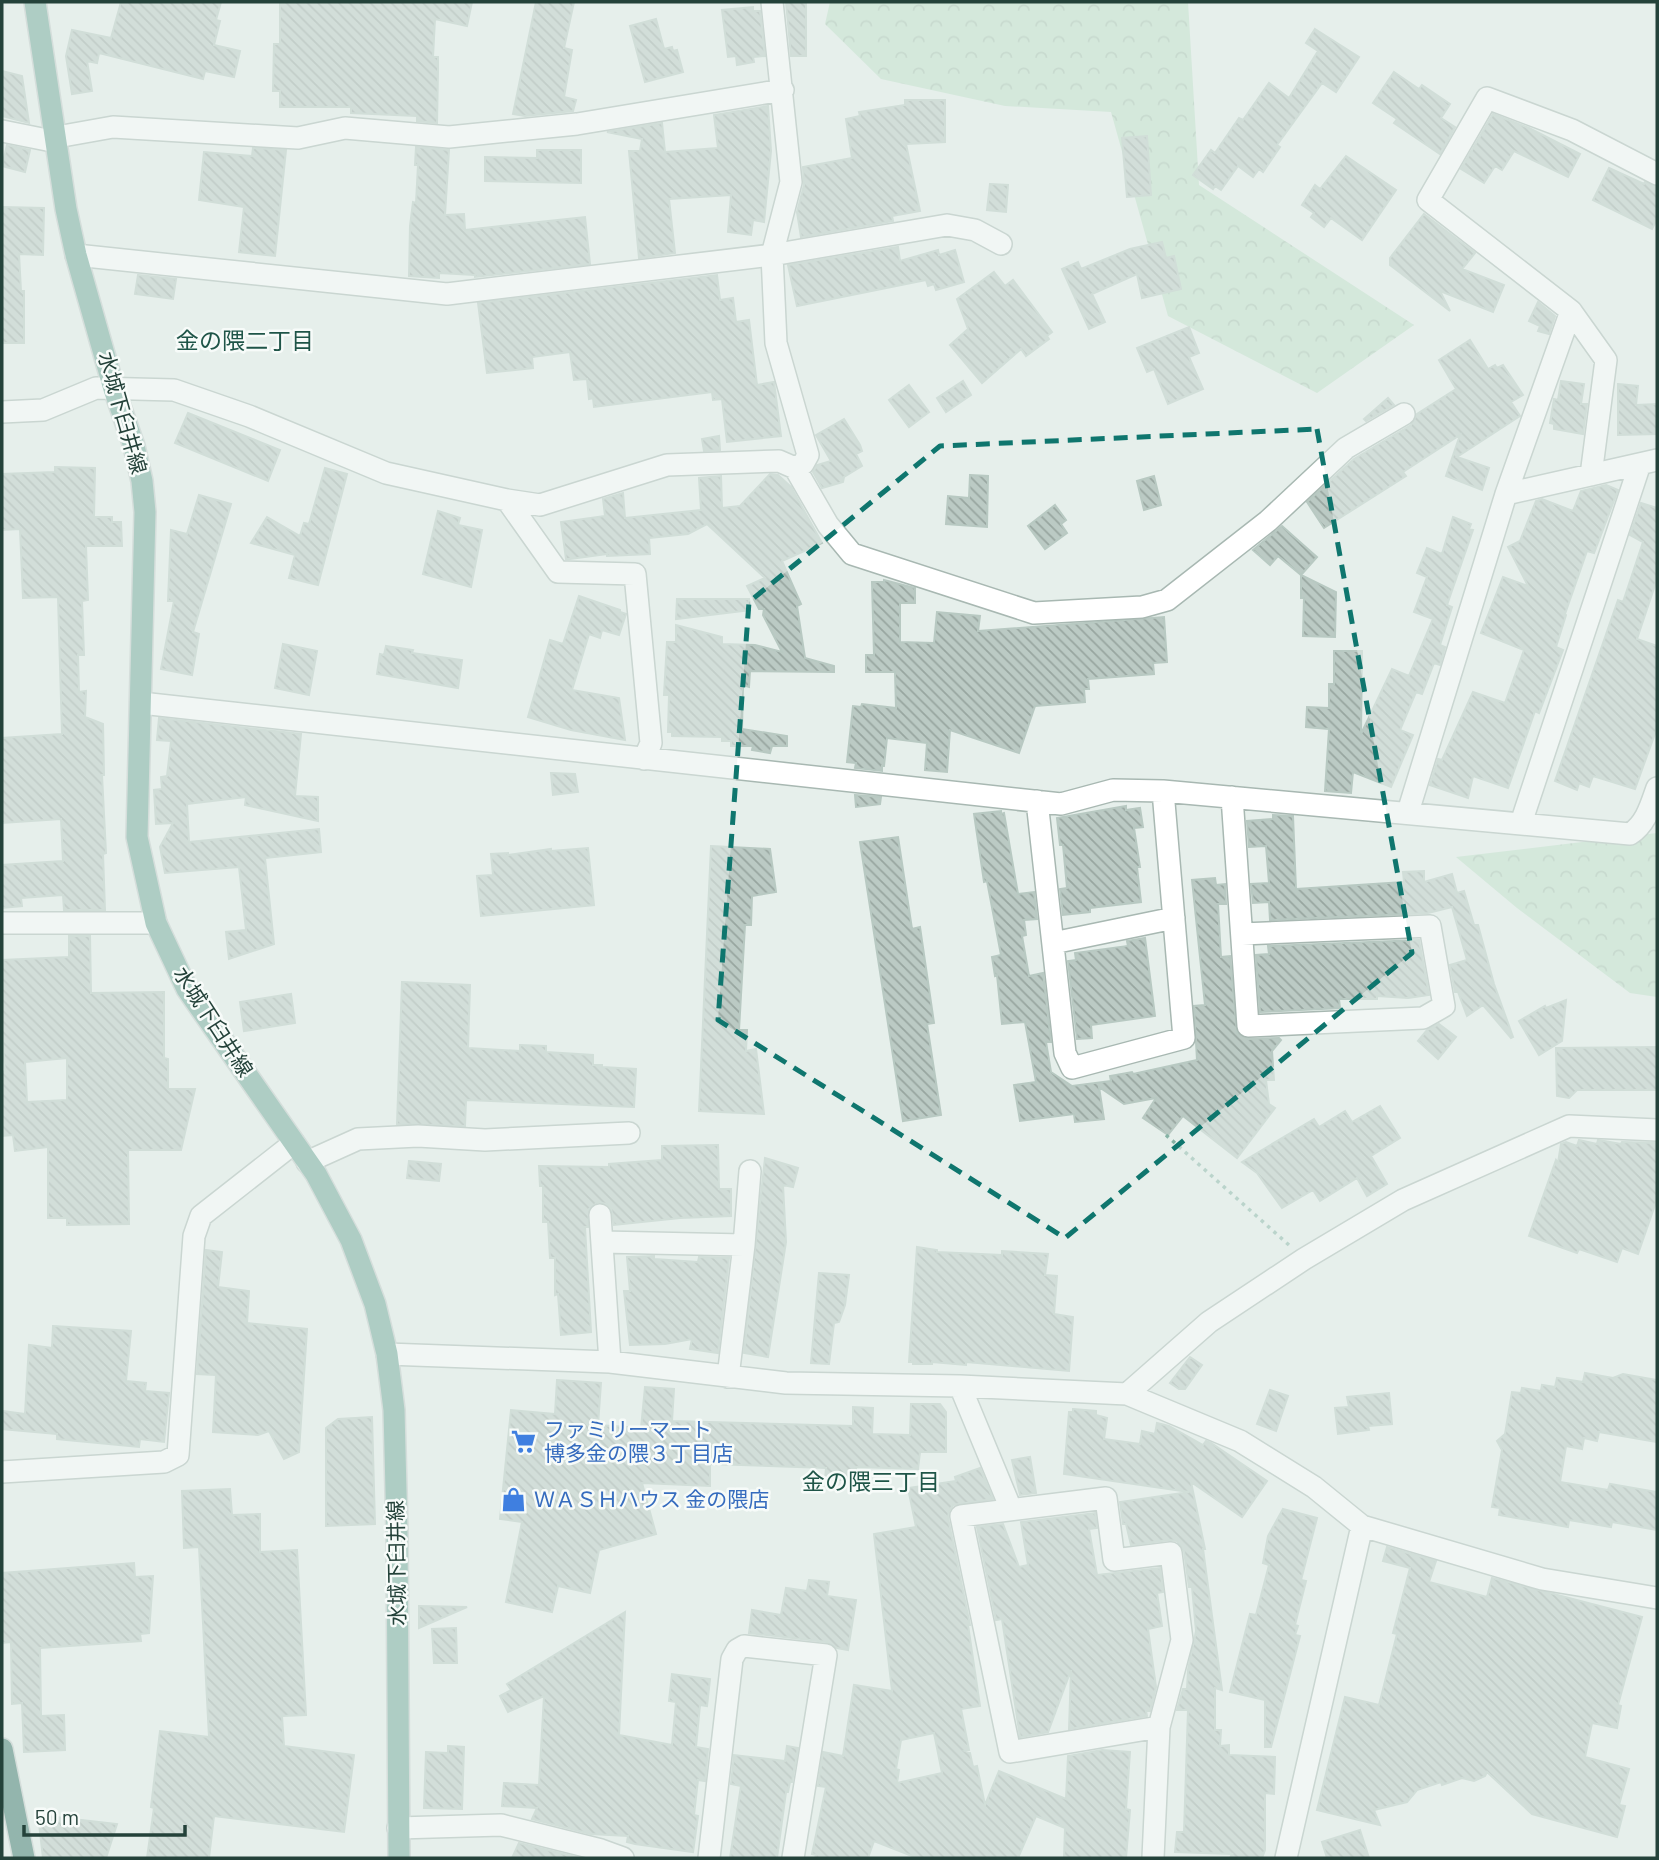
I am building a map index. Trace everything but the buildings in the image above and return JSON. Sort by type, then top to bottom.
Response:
[{"type":"highway","points":[[2,1749],[24,1858]]},
{"type":"main road","name":"水城下臼井線","points":[[35,2],[66,209],[76,255],[114,389],[134,446],[144,501],[137,837],[156,923],[187,989],[307,1162],[351,1240],[375,1304],[387,1354],[394,1410],[397,1532],[399,1858]]},
{"type":"street","points":[[772,2],[791,182],[772,255],[776,343],[808,455],[803,464],[795,468]]},
{"type":"street","points":[[2,131],[57,139],[113,127],[298,138],[345,128],[449,137],[577,124],[783,90]]},
{"type":"street","points":[[1591,475],[1606,360],[1571,311],[1428,200],[1487,98],[1572,130],[1657,174]]},
{"type":"street","points":[[76,255],[447,294],[772,255],[947,225],[975,230],[1001,244]]},
{"type":"street","points":[[1408,812],[1506,494],[1571,311]]},
{"type":"street","points":[[2,412],[43,410],[96,387],[174,390],[249,416],[386,473],[540,505],[667,465],[779,461],[795,468],[828,525],[852,554],[1034,613],[1142,607],[1167,600],[1268,521],[1346,448],[1404,414]]},
{"type":"street","points":[[1506,494],[1649,462]]},
{"type":"street","points":[[1521,823],[1649,462]]},
{"type":"street","points":[[507,500],[558,572],[635,574],[651,743],[644,759]]},
{"type":"street","points":[[141,703],[1060,804],[1113,790],[1163,791],[1630,834],[1638,829],[1647,815],[1657,788]]},
{"type":"street","points":[[1037,801],[1065,1053],[1072,1068],[1184,1038],[1163,791]]},
{"type":"street","points":[[1232,797],[1248,1026],[1423,1018],[1444,1006],[1430,926],[1242,934]]},
{"type":"street","points":[[1053,943],[1174,918]]},
{"type":"street","points":[[2,923],[156,923]]},
{"type":"street","points":[[1127,1394],[1209,1322],[1304,1259],[1403,1200],[1569,1126],[1657,1130]]},
{"type":"street","points":[[307,1162],[358,1139],[418,1136],[485,1140],[629,1133]]},
{"type":"street","points":[[2,1472],[164,1462],[178,1455],[194,1236],[201,1216],[294,1143]]},
{"type":"street","points":[[727,1377],[744,1245],[750,1171]]},
{"type":"street","points":[[600,1215],[610,1362]]},
{"type":"street","points":[[602,1242],[744,1245]]},
{"type":"street","points":[[387,1354],[610,1362],[786,1383],[960,1386],[1127,1394],[1240,1441],[1314,1487],[1362,1526],[1542,1579],[1657,1598]]},
{"type":"street","points":[[960,1386],[1010,1509]]},
{"type":"street","points":[[1153,1858],[1159,1727],[1182,1640],[1171,1553],[1114,1560],[1106,1498],[961,1516],[1010,1752],[1159,1727]]},
{"type":"street","points":[[1286,1858],[1362,1526]]},
{"type":"street","points":[[709,1858],[732,1659],[737,1650],[744,1646],[826,1655],[793,1858]]},
{"type":"street","points":[[398,1828],[501,1825],[623,1858]]},
{"type":"path","points":[[1166,1135],[1304,1259]]},
{"type":"highlighted area","points":[[1317,429],[1412,953],[1065,1238],[718,1020],[749,602],[940,446]]},
{"type":"green space","points":[[830,2],[1188,2],[1199,185],[1414,325],[1317,393],[1168,316],[1111,112],[1005,106],[881,79],[825,24]]},
{"type":"green space","points":[[1657,833],[1657,997],[1630,993],[1517,908],[1456,857]]},
{"type":"place","name":"ファミリーマート 博多金の隈３丁目店","points":[[524,1442]]},
{"type":"place","name":"ＷＡＳＨハウス 金の隈店","points":[[514,1500]]},
{"type":"district","name":"金の隈二丁目","points":[[245,341]]},
{"type":"district","name":"金の隈三丁目","points":[[871,1482]]}]
